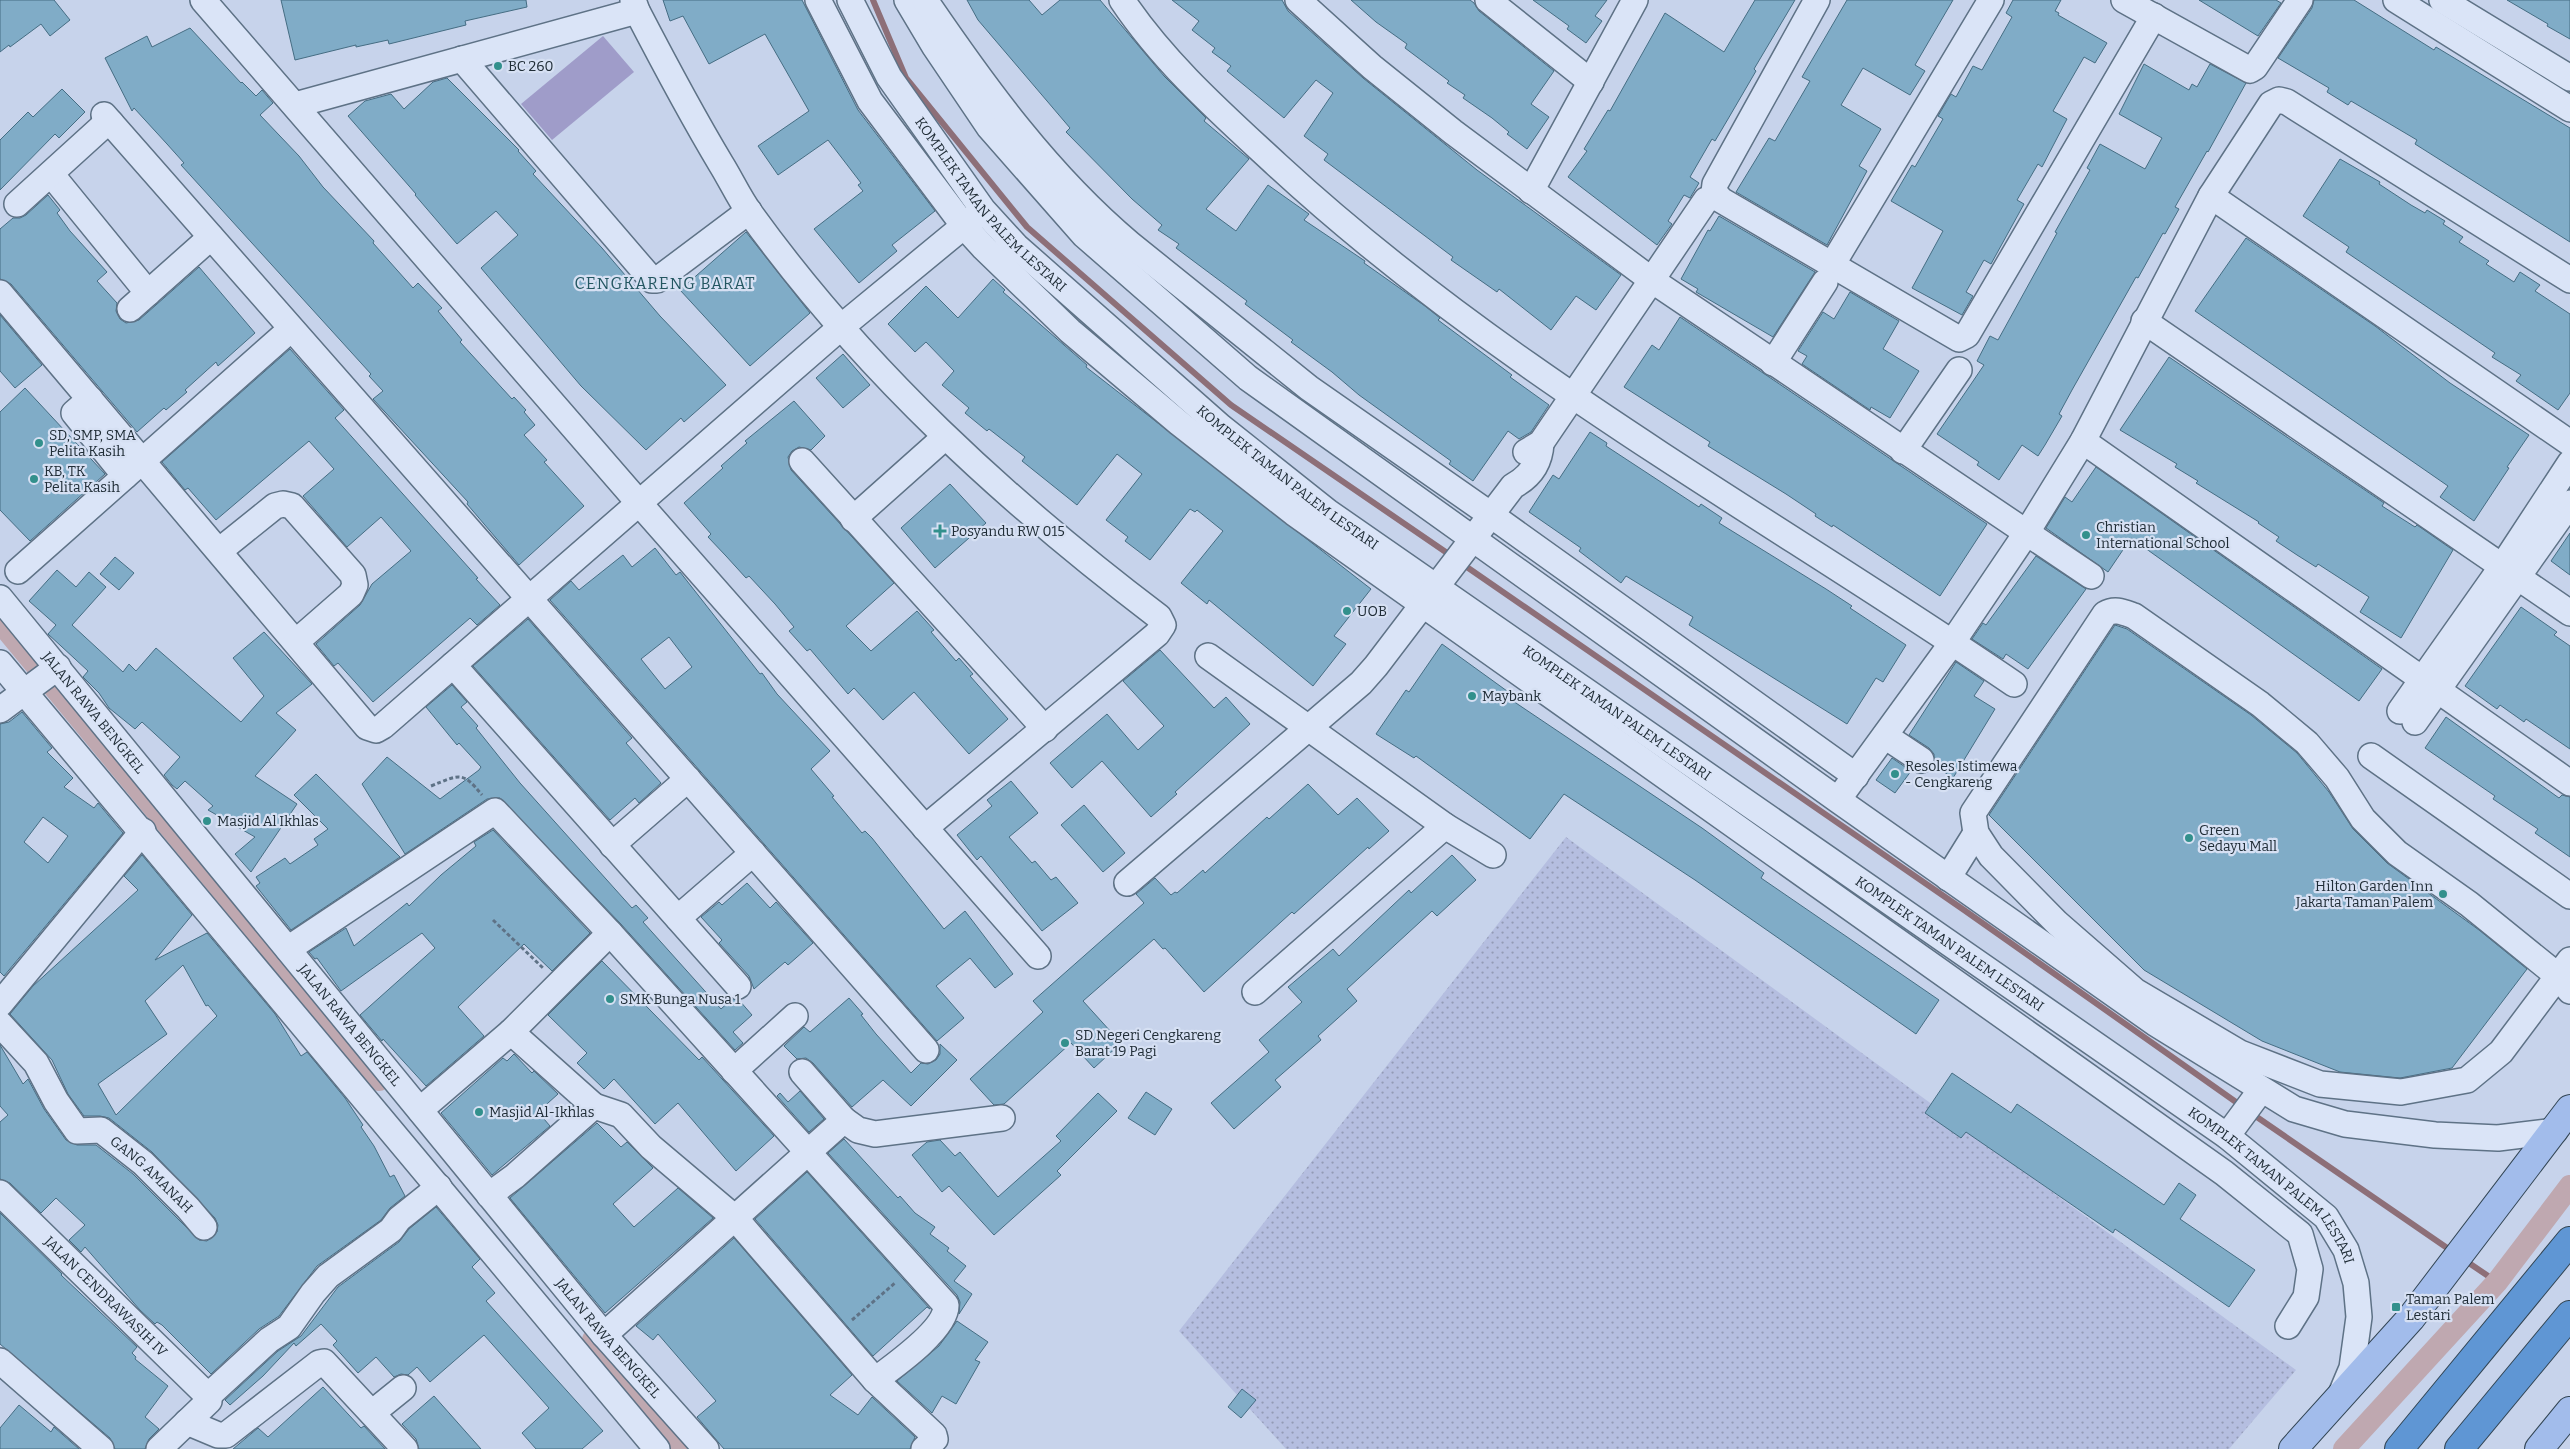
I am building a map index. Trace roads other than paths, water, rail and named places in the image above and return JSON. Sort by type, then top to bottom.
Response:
[{"type":"highway","points":[[2399,1449],[2570,1241]]},
{"type":"highway","points":[[2459,1449],[2570,1315]]},
{"type":"main road","points":[[2293,1449],[2411,1318],[2563,1120]]},
{"type":"main road","points":[[2539,1449],[2570,1411]]},
{"type":"street","points":[[203,0],[639,503],[1038,956]]},
{"type":"street","points":[[818,0],[870,101],[964,226],[1070,331],[1179,423],[1294,513],[1436,588],[2216,1168],[2300,1234],[2310,1269],[2306,1297],[2288,1326]]},
{"type":"street","name":"KOMPLEK TAMAN PALEM LESTARI","points":[[850,0],[889,77],[983,210],[1016,246],[1221,427],[1328,512],[1436,588],[2244,1113],[2294,1109],[2345,1124],[2435,1135],[2498,1138],[2563,1120]]},
{"type":"street","name":"KOMPLEK TAMAN PALEM LESTARI","points":[[908,0],[935,47],[989,127],[1248,378],[1469,544],[2155,1023],[2244,1113],[2326,1217],[2346,1250],[2356,1283],[2359,1317],[2352,1368],[2340,1398]]},
{"type":"street","points":[[925,0],[1008,117],[1093,227],[1310,388],[1491,514],[1856,776]]},
{"type":"street","points":[[1122,0],[1142,31],[1221,113],[1321,206],[1447,307],[1573,398],[2014,684]]},
{"type":"street","points":[[1298,0],[1372,67],[1531,191],[1653,281],[2091,576]]},
{"type":"street","points":[[1488,0],[1591,82]]},
{"type":"street","points":[[1531,191],[1635,0]]},
{"type":"street","points":[[1817,0],[1714,188],[1721,200],[1828,274],[1959,338],[1966,336],[2154,16]]},
{"type":"street","points":[[1773,363],[1991,0]]},
{"type":"street","points":[[2124,0],[2250,70],[2256,68],[2300,0]]},
{"type":"street","points":[[2396,0],[2570,109]]},
{"type":"street","points":[[2442,0],[2570,78]]},
{"type":"street","points":[[295,105],[462,59],[635,6],[699,128],[749,212],[840,328],[945,437],[1083,560],[1158,617],[1163,625],[1157,634],[1046,729],[925,828]]},
{"type":"street","points":[[2467,45],[2482,24]]},
{"type":"street","points":[[462,59],[652,280],[657,280],[749,212]]},
{"type":"street","points":[[1838,800],[1952,643],[2027,532],[2083,441],[2211,196],[2271,104],[2279,100],[2287,102],[2570,280]]},
{"type":"street","points":[[16,204],[104,125],[107,119],[116,127],[291,329],[926,1050]]},
{"type":"street","points":[[51,174],[139,301],[211,237]]},
{"type":"street","points":[[2211,196],[2570,443]]},
{"type":"street","points":[[1127,883],[1310,729],[1376,666],[1512,486],[1514,470],[1528,449],[1541,443],[1653,281],[1706,200]]},
{"type":"street","points":[[0,293],[90,399],[133,468],[219,551],[367,726],[376,730],[453,666],[840,328],[983,210]]},
{"type":"street","points":[[2144,322],[2570,613]]},
{"type":"street","points":[[18,571],[291,329]]},
{"type":"street","points":[[1903,451],[1959,370]]},
{"type":"street","points":[[853,519],[945,437]]},
{"type":"street","points":[[2083,441],[2570,783]]},
{"type":"street","points":[[802,461],[1046,729]]},
{"type":"street","points":[[2511,571],[2570,463]]},
{"type":"street","points":[[2408,717],[2511,571],[2570,503]]},
{"type":"street","points":[[219,551],[275,506],[283,504],[292,506],[353,575],[355,585],[351,594],[296,642]]},
{"type":"street","name":"JALAN RAWA BENGKEL","points":[[0,598],[40,680],[143,831],[658,1449]]},
{"type":"street","points":[[2112,610],[2121,611],[2134,616],[2260,704],[2307,743],[2337,778],[2363,819],[2397,853],[2566,976],[2501,1052],[2467,1080],[2401,1092],[2320,1084],[2240,1053],[2135,992],[2057,923],[1991,856],[1976,833],[1973,813],[2104,614],[2112,610]]},
{"type":"street","points":[[1208,656],[1445,826],[1493,855]]},
{"type":"street","name":"JALAN RAWA BENGKEL","points":[[0,662],[40,680],[288,949],[604,1336],[706,1449]]},
{"type":"street","points":[[453,666],[738,986]]},
{"type":"street","points":[[0,710],[40,680]]},
{"type":"street","points":[[1885,736],[1922,760]]},
{"type":"street","points":[[2371,756],[2570,896]]},
{"type":"street","points":[[612,845],[688,779]]},
{"type":"street","points":[[288,949],[495,810],[610,933],[806,1153],[946,1305],[944,1318],[907,1357],[875,1380]]},
{"type":"street","points":[[1255,992],[1445,826]]},
{"type":"street","points":[[0,1004],[143,831]]},
{"type":"street","points":[[1948,878],[1976,833]]},
{"type":"street","points":[[678,918],[753,853]]},
{"type":"street","points":[[2490,858],[2570,914]]},
{"type":"street","points":[[420,1110],[511,1032],[610,933]]},
{"type":"street","points":[[2026,933],[2088,949]]},
{"type":"street","points":[[734,1071],[795,1016]]},
{"type":"street","name":"GANG AMANAH","points":[[0,1024],[36,1063],[56,1102],[76,1131],[101,1130],[143,1163],[188,1208],[204,1227]]},
{"type":"street","points":[[511,1032],[594,1106],[621,1115],[651,1147],[735,1218],[875,1380],[934,1435],[935,1439],[924,1449]]},
{"type":"street","points":[[802,1072],[844,1120],[858,1130],[875,1134],[1002,1118]]},
{"type":"street","points":[[489,1195],[516,1176],[594,1106]]},
{"type":"street","points":[[604,1336],[844,1120]]},
{"type":"street","points":[[159,1449],[269,1340],[289,1326],[328,1276],[391,1230],[399,1220],[438,1187]]},
{"type":"street","name":"JALAN CENDRAWASIH IV","points":[[0,1193],[208,1399]]},
{"type":"street","points":[[0,1361],[101,1449]]},
{"type":"street","points":[[187,1422],[218,1435],[226,1435],[319,1363],[324,1362],[405,1449]]},
{"type":"street","points":[[372,1413],[403,1388]]},
{"type":"waterway","points":[[873,0],[906,78],[1027,227],[1231,405],[1453,557]]},
{"type":"waterway","points":[[1461,563],[1964,910],[2243,1107]]},
{"type":"waterway","points":[[0,622],[379,1080]]},
{"type":"waterway","points":[[2251,1113],[2453,1252]]},
{"type":"waterway","points":[[2344,1449],[2497,1282],[2570,1186]]},
{"type":"waterway","points":[[2463,1259],[2497,1282]]},
{"type":"waterway","points":[[593,1340],[683,1449]]},
{"type":"place","name":"BC 260","points":[[498,66]]},
{"type":"place","name":"SD, SMP, SMA Pelita Kasih","points":[[39,443]]},
{"type":"place","name":"KB, TK Pelita Kasih","points":[[34,479]]},
{"type":"place","name":"Posyandu RW 015","points":[[940,531]]},
{"type":"place","name":"Christian International School","points":[[2086,535]]},
{"type":"place","name":"UOB","points":[[1347,611]]},
{"type":"place","name":"Maybank","points":[[1472,696]]},
{"type":"place","name":"Resoles Istimewa - Cengkareng","points":[[1895,774]]},
{"type":"place","name":"Masjid Al Ikhlas","points":[[207,821]]},
{"type":"place","name":"Green Sedayu Mall","points":[[2189,838]]},
{"type":"place","name":"Hilton Garden Inn Jakarta Taman Palem","points":[[2443,894]]},
{"type":"place","name":"SMK Bunga Nusa 1","points":[[610,999]]},
{"type":"place","name":"SD Negeri Cengkareng Barat 19 Pagi","points":[[1065,1043]]},
{"type":"place","name":"Masjid Al-Ikhlas","points":[[479,1112]]},
{"type":"place","name":"Taman Palem Lestari","points":[[2396,1307]]},
{"type":"district","name":"CENGKARENG BARAT","points":[[665,283]]}]
